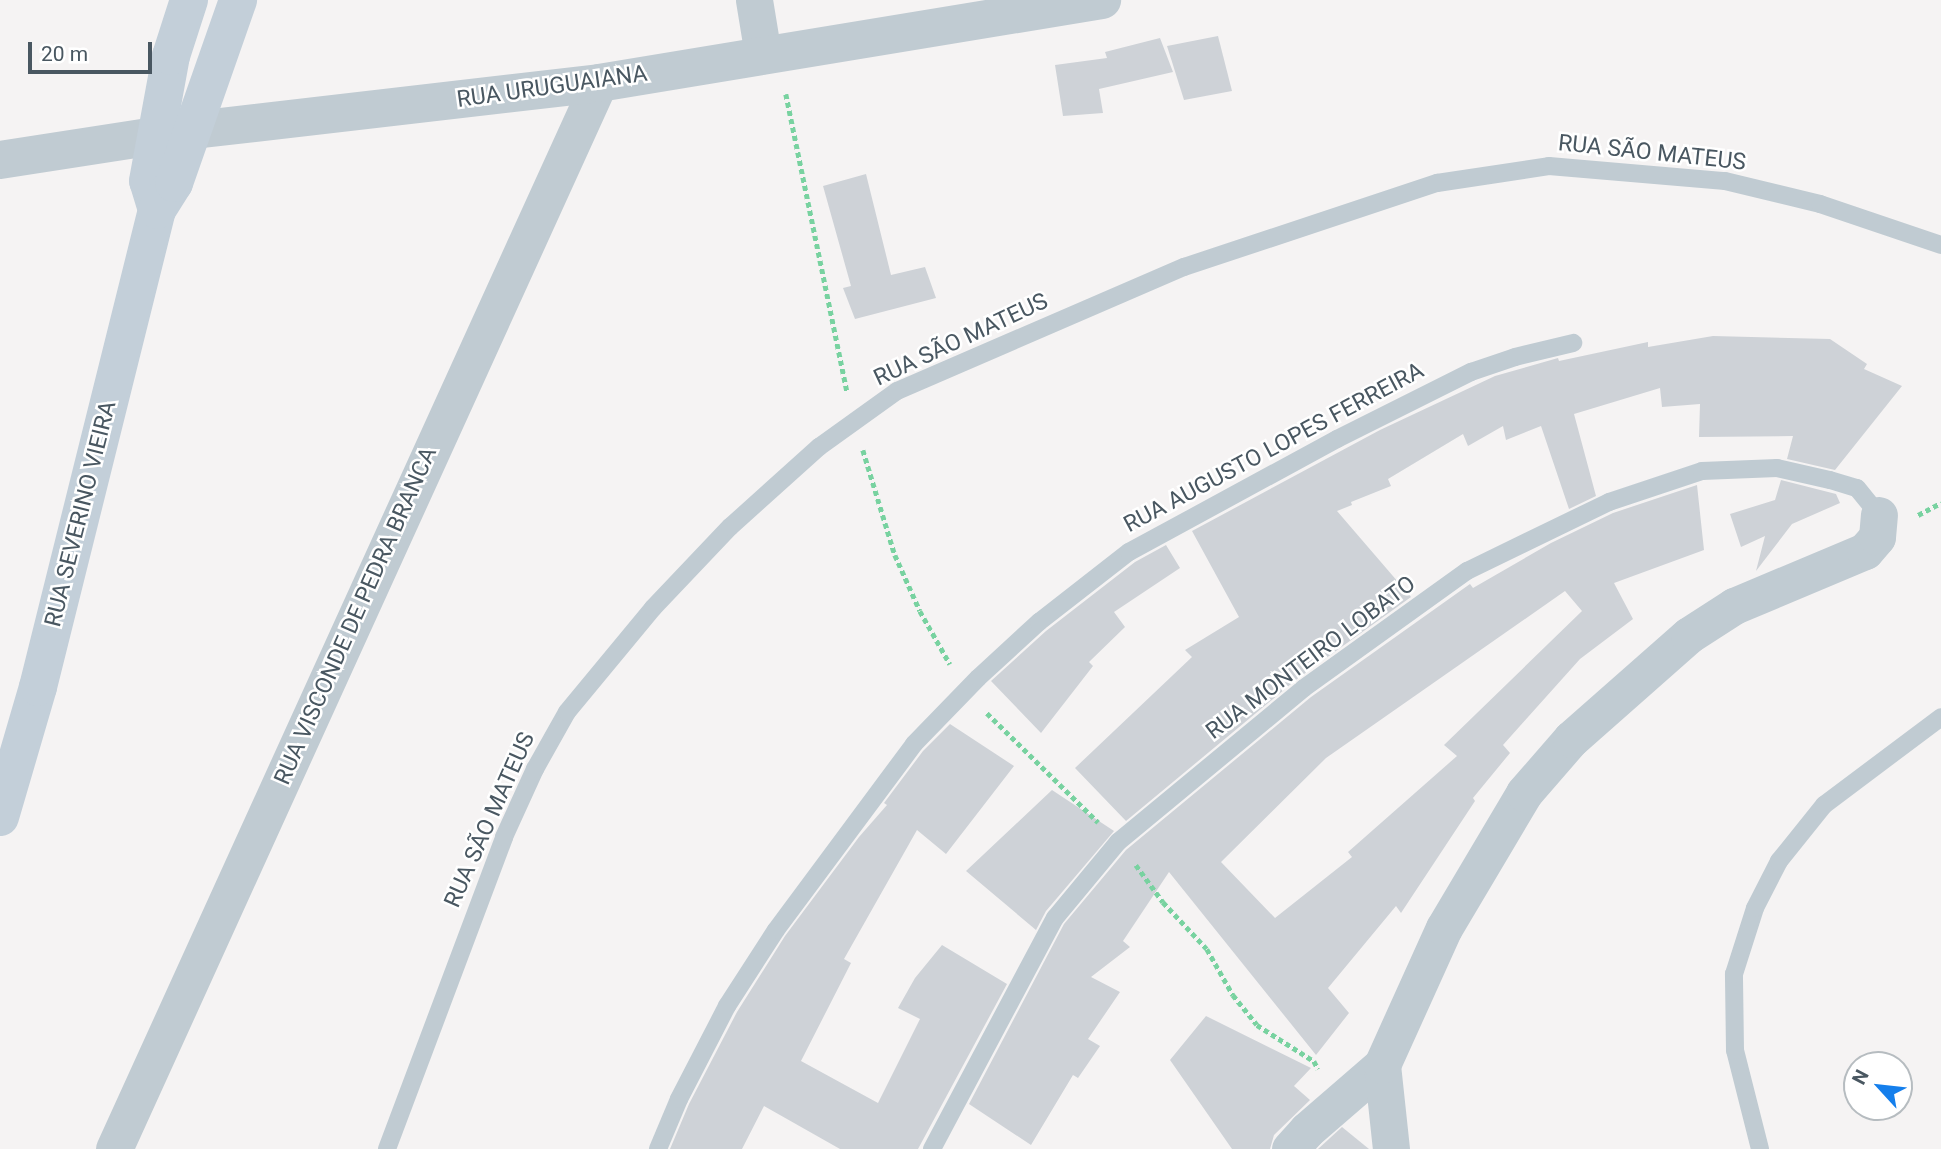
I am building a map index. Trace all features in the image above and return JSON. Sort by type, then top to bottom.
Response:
[{"type":"main road","name":"RUA SEVERINO VIEIRA","points":[[157,210],[148,181],[171,56],[189,0]]},
{"type":"main road","name":"RUA SEVERINO VIEIRA","points":[[0,817],[38,687],[157,210],[174,183],[238,0]]},
{"type":"street","points":[[754,0],[770,53]]},
{"type":"street","name":"RUA URUGUAIANA","points":[[0,160],[194,130],[598,83],[1102,0]]},
{"type":"street","name":"RUA VISCONDE DE PEDRA BRANCA","points":[[114,1149],[598,83]]},
{"type":"street","points":[[1290,1149],[1381,1065],[1444,928],[1485,854],[1524,793],[1571,739],[1689,635],[1734,606],[1865,551],[1877,537],[1879,515]]},
{"type":"street","points":[[1381,1065],[1391,1149]]},
{"type":"lane","name":"RUA SÃO MATEUS","points":[[387,1149],[504,838],[535,769],[567,712],[653,608],[730,527],[819,447],[897,391],[1184,267],[1437,183],[1549,166],[1725,181],[1820,204],[1941,245]]},
{"type":"lane","name":"RUA AUGUSTO LOPES FERREIRA","points":[[659,1149],[680,1099],[727,1006],[776,930],[914,744],[1038,622],[1129,552],[1220,500],[1471,372],[1573,343]]},
{"type":"lane","name":"RUA MONTEIRO LOBATO","points":[[932,1149],[1055,918],[1118,842],[1304,688],[1467,571],[1609,502],[1702,471],[1777,468],[1857,488],[1879,515]]},
{"type":"lane","points":[[1760,1149],[1735,1050],[1734,974],[1755,908],[1779,861],[1824,806],[1941,717]]},
{"type":"path","points":[[770,53],[854,422],[881,500],[895,555],[920,611],[965,691],[1118,842],[1163,902],[1207,948],[1233,995],[1257,1025],[1314,1061],[1336,1104]]},
{"type":"building","points":[[1218,36],[1232,91],[1184,100],[1167,46]]},
{"type":"building","points":[[1160,38],[1173,72],[1099,89],[1103,113],[1063,116],[1055,65],[1107,58],[1105,52]]},
{"type":"building","points":[[866,174],[891,275],[925,267],[936,298],[855,319],[843,288],[851,286],[823,186]]},
{"type":"building","points":[[1713,336],[1830,339],[1867,364],[1864,369],[1902,386],[1835,470],[1787,459],[1793,436],[1699,437],[1700,404],[1662,407],[1660,388],[1574,414],[1596,496],[1569,509],[1541,426],[1506,440],[1503,426],[1468,446],[1463,434],[1388,479],[1391,486],[1351,502],[1352,505],[1337,511],[1411,597],[1297,679],[1126,821],[1075,768],[1192,657],[1185,650],[1239,617],[1192,531],[1380,430],[1495,376],[1558,358],[1559,361],[1648,342],[1648,347]]},
{"type":"building","points":[[1781,480],[1836,494],[1840,503],[1792,524],[1756,571],[1765,536],[1741,547],[1730,514],[1775,500]]},
{"type":"building","points":[[1697,485],[1704,550],[1614,583],[1633,619],[1580,659],[1503,745],[1510,753],[1473,798],[1475,801],[1401,913],[1396,906],[1328,988],[1349,1013],[1316,1055],[1169,872],[1123,941],[1130,947],[1091,977],[1120,992],[1088,1039],[1100,1046],[1078,1078],[1073,1075],[1031,1145],[969,1104],[1064,924],[1126,850],[1311,697],[1470,584],[1473,588],[1551,543],[1613,513]],"holes":[[[1565,591],[1582,611],[1444,745],[1457,756],[1348,852],[1352,857],[1275,918],[1221,862],[1326,758]]]},
{"type":"building","points":[[1166,545],[1180,568],[1114,612],[1125,627],[1089,662],[1093,666],[1041,733],[991,681],[1046,631],[1135,562]]},
{"type":"building","points":[[950,724],[1014,766],[946,854],[917,830],[844,959],[851,963],[801,1061],[878,1103],[920,1019],[898,1008],[915,978],[942,945],[1007,984],[918,1149],[840,1149],[764,1106],[742,1149],[670,1149],[689,1104],[737,1012],[785,936],[859,837],[887,805],[884,803],[923,751]]},
{"type":"building","points":[[1052,790],[1114,831],[1046,911],[1036,930],[966,871]]},
{"type":"building","points":[[1206,1016],[1311,1068],[1294,1086],[1310,1100],[1274,1135],[1270,1149],[1232,1149],[1170,1060]]},
{"type":"building","points":[[1342,1127],[1369,1149],[1318,1149]]}]
